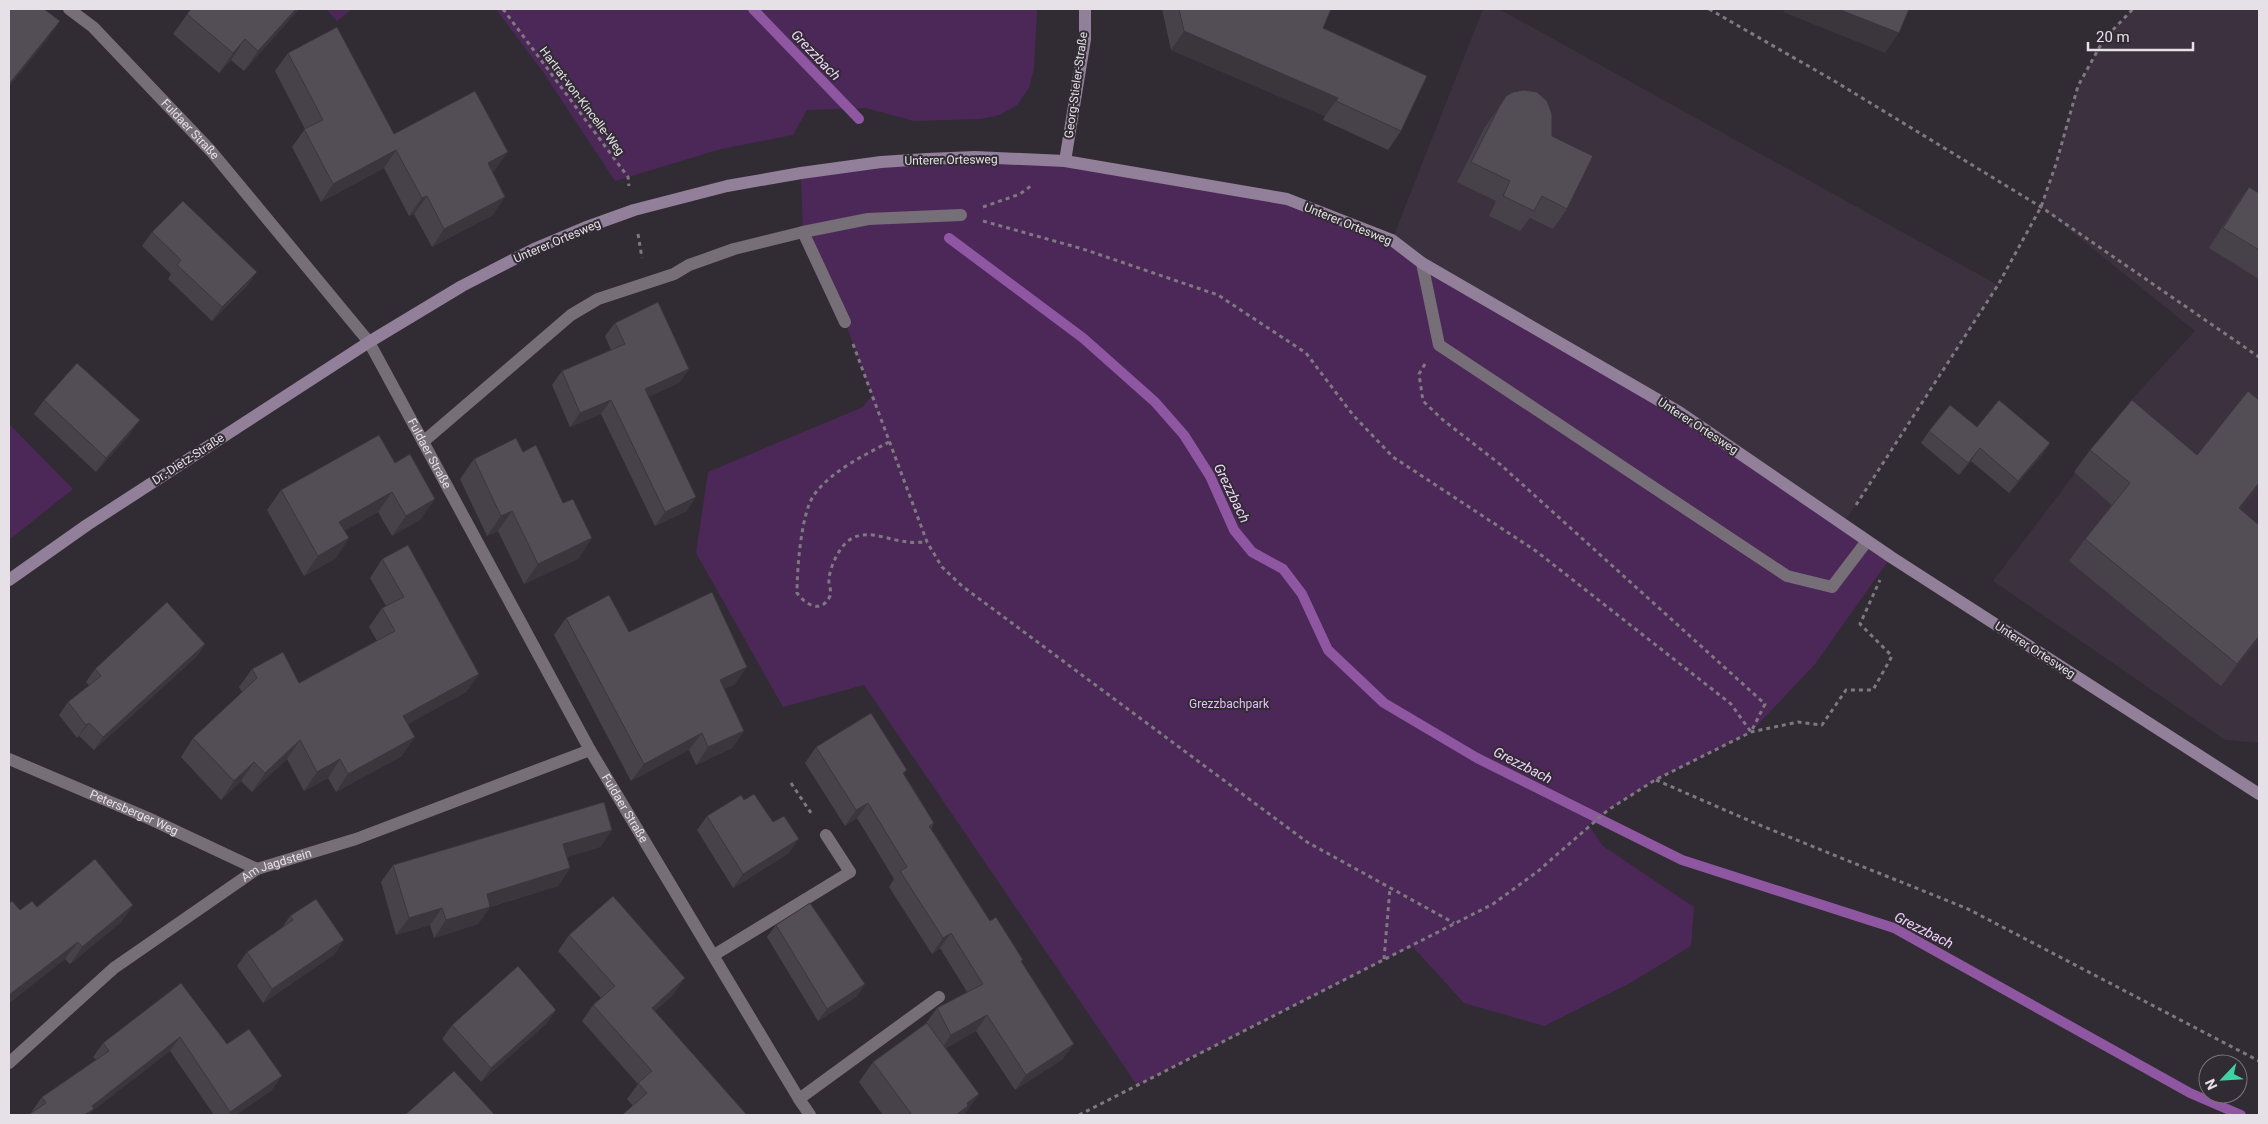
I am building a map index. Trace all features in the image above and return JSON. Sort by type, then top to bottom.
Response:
[{"type":"main road","name":"Georg-Stieler-Straße","points":[[1064,161],[1085,38],[1085,9]]},
{"type":"main road","name":"Unterer Ortesweg","points":[[369,342],[462,286],[534,249],[634,210],[727,186],[881,162],[975,157],[1064,161],[1287,199],[1392,240],[1422,263],[1679,412],[1891,557],[2259,794]]},
{"type":"main road","name":"Dr.-Dietz-Straße","points":[[9,580],[87,525],[369,342]]},
{"type":"street","name":"Fuldaer Straße","points":[[69,9],[93,27],[211,151],[369,342],[590,750],[714,955],[798,1099],[810,1115]]},
{"type":"street","points":[[423,442],[571,315],[598,299],[674,274],[689,265],[734,250],[804,232],[868,219],[961,214]]},
{"type":"street","points":[[804,232],[846,322]]},
{"type":"street","points":[[1422,263],[1438,344],[1787,576],[1832,587],[1867,541]]},
{"type":"street","name":"Am Jagdstein","points":[[9,1063],[114,968],[258,869],[356,839],[590,750]]},
{"type":"street","name":"Petersberger Weg","points":[[9,760],[148,818],[258,869]]},
{"type":"street","points":[[714,955],[850,872],[826,835]]},
{"type":"street","points":[[798,1099],[939,997]]},
{"type":"path","name":"Hartrat-von-Kincelle-Weg","points":[[503,9],[628,177],[634,210]]},
{"type":"path","points":[[1709,9],[1836,82],[2041,207],[2259,357]]},
{"type":"path","points":[[1843,524],[1998,285],[2041,207],[2056,164],[2078,86],[2104,39],[2133,9]]},
{"type":"path","points":[[961,214],[1020,194],[1064,161]]},
{"type":"path","points":[[961,214],[1083,249],[1218,295],[1306,354],[1354,415],[1393,457],[1544,557],[1732,704],[1751,732]]},
{"type":"path","points":[[846,322],[927,542],[942,567],[962,586],[1307,842],[1455,924]]},
{"type":"path","points":[[1438,344],[1419,374],[1423,401],[1443,420],[1501,465],[1764,704],[1751,732]]},
{"type":"path","points":[[889,442],[830,478],[814,495],[807,507],[802,536],[797,593],[804,603],[810,606],[824,604],[830,597],[831,590],[828,580],[832,568],[842,548],[853,537],[864,534],[908,542],[927,542]]},
{"type":"path","points":[[1079,1115],[1492,904],[1537,872],[1608,810],[1655,780],[1751,732],[1798,722],[1822,725],[1846,690],[1872,690],[1892,656],[1860,624],[1891,557]]},
{"type":"path","points":[[1655,780],[1757,824],[1968,909],[2259,1061]]},
{"type":"path","points":[[791,783],[826,835]]},
{"type":"path","points":[[1384,960],[1390,888]]},
{"type":"shaded area","points":[[1483,9],[1499,9],[1998,285],[1843,524],[1392,240]]},
{"type":"shaded area","points":[[2133,9],[2259,9],[2259,743],[2225,740],[1993,581],[2130,401],[2195,331],[2041,207],[2056,164],[2078,86],[2104,39]]},
{"type":"green space","points":[[326,9],[352,9],[337,21]]},
{"type":"green space","points":[[496,9],[1037,9],[1034,68],[1029,88],[1017,105],[1000,115],[980,119],[914,121],[866,108],[807,110],[793,135],[721,149],[615,181],[545,75]]},
{"type":"green space","name":"Grezzbachpark","points":[[1065,161],[1287,199],[1392,240],[1679,412],[1891,557],[1815,664],[1751,732],[1655,780],[1608,810],[1589,826],[1603,846],[1694,907],[1691,946],[1632,982],[1544,1026],[1464,1003],[1412,946],[1137,1085],[864,685],[783,707],[696,553],[708,472],[863,407],[872,395],[845,322],[803,232],[801,176],[881,162]]},
{"type":"green space","points":[[9,424],[73,489],[9,540]]},
{"type":"building","points":[[9,9],[44,9],[60,21],[9,84]]},
{"type":"building","points":[[191,9],[296,9],[258,51],[245,39],[233,53],[187,14]]},
{"type":"building","points":[[1179,9],[1331,9],[1323,28],[1427,76],[1401,131],[1336,101],[1338,98],[1184,31]]},
{"type":"building","points":[[1838,9],[1909,9],[1899,33]]},
{"type":"building","points":[[337,27],[394,134],[475,91],[508,152],[488,163],[505,197],[444,229],[427,196],[422,198],[396,150],[333,184],[304,129],[323,120],[288,53]]},
{"type":"building","points":[[1524,90],[1537,92],[1547,101],[1552,114],[1552,136],[1593,156],[1567,209],[1542,196],[1534,211],[1503,196],[1510,181],[1471,162],[1506,96],[1513,92]]},
{"type":"building","points":[[2249,187],[2259,193],[2259,250],[2223,228]]},
{"type":"building","points":[[183,201],[257,272],[222,307],[177,265],[181,260],[152,232]]},
{"type":"building","points":[[658,302],[689,369],[645,389],[696,497],[665,512],[611,400],[580,413],[562,371],[625,344],[615,323]]},
{"type":"building","points":[[77,363],[140,420],[106,458],[44,400]]},
{"type":"building","points":[[2248,391],[2259,400],[2259,483],[2239,508],[2259,525],[2259,636],[2237,664],[2085,539],[2130,483],[2090,450],[2132,400],[2197,455]]},
{"type":"building","points":[[1999,400],[2050,443],[2018,481],[1980,448],[1968,463],[1929,431],[1950,405],[1977,427]]},
{"type":"building","points":[[379,435],[395,463],[410,454],[435,499],[406,516],[392,492],[339,522],[349,538],[318,556],[281,490]]},
{"type":"building","points":[[516,438],[523,452],[536,445],[563,503],[573,499],[592,538],[538,564],[512,511],[501,516],[474,459]]},
{"type":"building","points":[[408,545],[479,674],[403,716],[415,737],[348,774],[340,759],[317,772],[300,740],[265,773],[254,762],[234,781],[193,738],[257,678],[252,669],[283,652],[299,683],[395,631],[382,608],[404,597],[382,559]]},
{"type":"building","points":[[712,592],[747,667],[720,680],[744,731],[708,747],[702,733],[644,764],[566,618],[609,595],[629,632]]},
{"type":"building","points":[[167,602],[205,644],[103,737],[89,723],[86,725],[68,702],[101,676],[95,669]]},
{"type":"building","points":[[871,713],[907,770],[903,773],[934,823],[929,826],[990,921],[996,917],[1023,960],[1021,961],[1074,1044],[1026,1075],[987,1015],[951,1035],[937,1008],[983,984],[951,933],[943,938],[900,871],[907,867],[868,803],[856,810],[816,747]]},
{"type":"building","points":[[754,794],[773,822],[784,816],[799,839],[743,874],[707,816],[741,795],[744,800]]},
{"type":"building","points":[[604,802],[612,830],[563,844],[570,868],[487,894],[490,907],[446,920],[442,908],[409,918],[393,865]]},
{"type":"building","points":[[95,859],[133,905],[82,947],[78,942],[9,995],[9,903],[12,901],[20,910],[32,901],[37,907]]},
{"type":"building","points":[[613,896],[685,978],[652,1008],[747,1115],[622,1115],[647,1093],[638,1083],[652,1071],[593,1005],[615,986],[569,935]]},
{"type":"building","points":[[316,899],[344,940],[272,989],[247,952],[293,920],[290,916]]},
{"type":"building","points":[[810,903],[865,984],[827,1009],[776,925]]},
{"type":"building","points":[[518,966],[556,1010],[491,1068],[452,1025]]},
{"type":"building","points":[[181,983],[227,1044],[249,1029],[282,1076],[230,1112],[180,1037],[92,1106],[94,1109],[84,1115],[28,1115],[46,1103],[42,1097],[109,1051],[103,1043]]},
{"type":"building","points":[[927,1023],[979,1094],[956,1115],[912,1115],[873,1062]]},
{"type":"building","points":[[454,1071],[495,1115],[405,1115]]},
{"type":"waterway","name":"Grezzbach","points":[[753,9],[859,119]]},
{"type":"waterway","name":"Grezzbach","points":[[949,238],[1083,338],[1155,402],[1184,435],[1210,476],[1234,530],[1252,552],[1283,569],[1302,594],[1328,650],[1384,703],[1477,758],[1682,860],[1894,928],[2190,1093],[2241,1115]]}]
